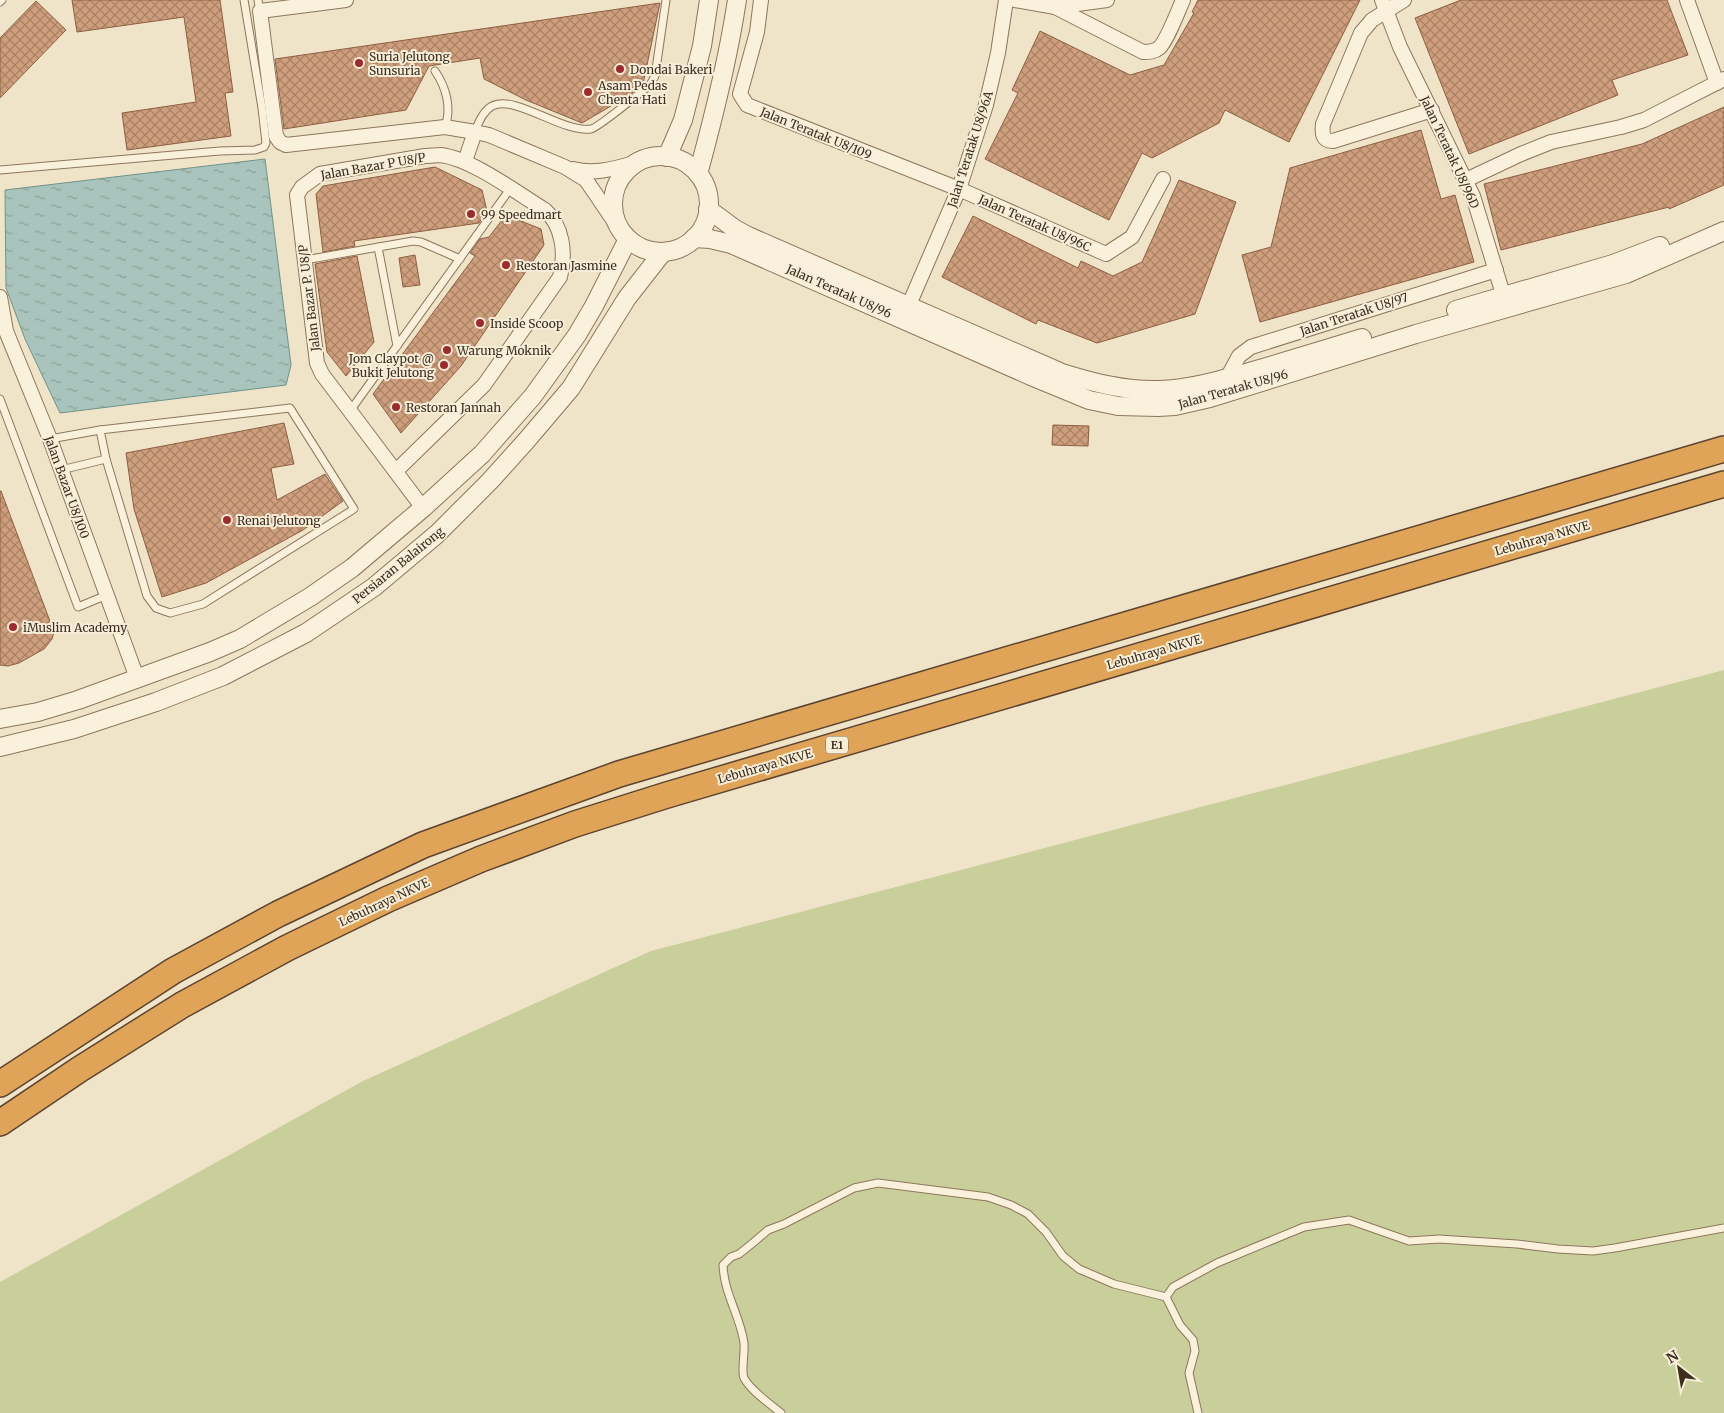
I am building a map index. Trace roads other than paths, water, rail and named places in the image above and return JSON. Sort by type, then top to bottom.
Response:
[{"type":"highway","points":[[0,1084],[173,971],[278,914],[422,845],[619,774],[1724,449]]},
{"type":"highway","name":"Lebuhraya NKVE","points":[[0,1123],[80,1069],[182,1005],[287,948],[380,903],[490,856],[575,824],[667,795],[1724,484]]},
{"type":"street","points":[[346,0],[259,5],[276,136],[280,142],[286,145],[445,127],[475,132],[489,135],[565,167],[586,180],[623,233],[644,249],[663,252],[685,245],[701,230],[706,220],[708,209],[706,190],[698,174],[689,165],[679,160],[667,157],[652,157],[606,171],[588,172],[565,167]]},
{"type":"street","points":[[667,157],[683,120],[702,46],[709,0]]},
{"type":"street","points":[[698,174],[718,103],[730,50],[737,0]]},
{"type":"street","name":"Jalan Teratak U8/109","points":[[762,0],[757,32],[740,94],[747,105],[959,189]]},
{"type":"street","name":"Jalan Teratak U8/96A","points":[[906,313],[959,189],[986,105],[998,53],[1006,0]]},
{"type":"street","points":[[1015,0],[1055,7],[1143,52],[1155,51],[1162,44],[1183,0]]},
{"type":"street","points":[[1055,7],[1107,0]]},
{"type":"street","points":[[1404,0],[1384,6],[1361,33],[1323,124],[1322,134],[1328,141],[1333,141],[1432,110]]},
{"type":"street","points":[[1466,180],[1551,142],[1621,127],[1644,120],[1720,81],[1687,0]]},
{"type":"street","name":"Jalan Teratak U8/96D","points":[[1384,6],[1400,47],[1473,196],[1506,302]]},
{"type":"street","points":[[465,161],[475,132]]},
{"type":"street","name":"Jalan Bazar P U8/P","points":[[310,179],[329,171],[441,155],[465,161],[545,210],[554,218],[563,249],[564,263],[560,277],[484,385],[396,471]]},
{"type":"street","points":[[0,719],[38,712],[78,700],[210,652],[240,639],[310,598],[379,546],[424,508],[482,454],[533,396],[577,335],[594,306],[623,233],[613,213],[613,198],[617,183],[626,171],[638,162]]},
{"type":"street","name":"Jalan Bazar P. U8/P","points":[[310,179],[297,195],[317,362],[322,374],[424,508]]},
{"type":"street","name":"Jalan Teratak U8/96C","points":[[959,189],[1106,254],[1132,237],[1163,179]]},
{"type":"street","name":"Jalan Teratak U8/96","points":[[708,209],[748,236],[1038,379],[1089,400],[1118,406],[1158,407],[1175,406],[1210,398],[1416,334],[1638,255],[1724,218]]},
{"type":"street","name":"Jalan Teratak U8/96","points":[[694,238],[710,239],[731,244],[1062,373],[1120,388],[1160,390],[1227,378],[1506,302],[1626,274],[1724,231]]},
{"type":"street","name":"Persiaran Balairong","points":[[0,747],[74,729],[156,702],[224,676],[306,633],[374,587],[436,534],[490,481],[526,441],[571,388],[627,298],[663,252]]},
{"type":"street","name":"Jalan Teratak U8/97","points":[[1227,378],[1239,356],[1251,347],[1496,270]]},
{"type":"street","name":"Jalan Bazar U8/100","points":[[0,297],[6,331],[50,439],[138,678]]},
{"type":"lane","points":[[0,170],[220,151],[255,150],[264,147],[266,143],[262,108],[244,0]]},
{"type":"lane","points":[[475,132],[479,120],[491,107],[506,103],[578,129],[594,129],[650,85],[655,76],[666,0]]},
{"type":"lane","points":[[435,71],[440,79],[449,109],[445,127]]},
{"type":"lane","points":[[350,411],[510,189]]},
{"type":"lane","points":[[305,260],[413,241],[421,242],[460,259]]},
{"type":"lane","points":[[378,247],[397,346]]},
{"type":"lane","points":[[0,399],[78,607],[107,595]]},
{"type":"lane","points":[[50,439],[100,430],[290,408],[354,509],[203,604],[170,613],[156,608],[150,603],[106,459],[100,430]]},
{"type":"lane","points":[[61,470],[106,459]]},
{"type":"lane","points":[[780,1413],[750,1386],[743,1376],[744,1344],[740,1322],[727,1294],[723,1280],[723,1266],[768,1230],[784,1224],[854,1188],[878,1183],[988,1197],[1011,1205],[1028,1214],[1046,1232],[1063,1256],[1079,1269],[1114,1284],[1166,1298],[1180,1325],[1192,1340],[1195,1351],[1189,1373],[1198,1413]]},
{"type":"lane","points":[[1166,1298],[1173,1287],[1217,1263],[1304,1227],[1349,1220],[1410,1241],[1439,1239],[1593,1251],[1724,1228]]},
{"type":"water","points":[[265,159],[291,365],[286,385],[60,413],[25,339],[6,288],[5,190]]},
{"type":"place","name":"Suria Jelutong Sunsuria","points":[[359,63]]},
{"type":"place","name":"Dondai Bakeri","points":[[620,69]]},
{"type":"place","name":"Asam Pedas Chenta Hati","points":[[588,92]]},
{"type":"place","name":"99 Speedmart","points":[[471,214]]},
{"type":"place","name":"Restoran Jasmine","points":[[506,265]]},
{"type":"place","name":"Inside Scoop","points":[[480,323]]},
{"type":"place","name":"Warung Moknik","points":[[447,350]]},
{"type":"place","name":"Jom Claypot @ Bukit Jelutong","points":[[444,365]]},
{"type":"place","name":"Restoran Jannah","points":[[396,407]]},
{"type":"place","name":"Renai Jelutong","points":[[227,520]]},
{"type":"place","name":"iMuslim Academy","points":[[13,627]]}]
